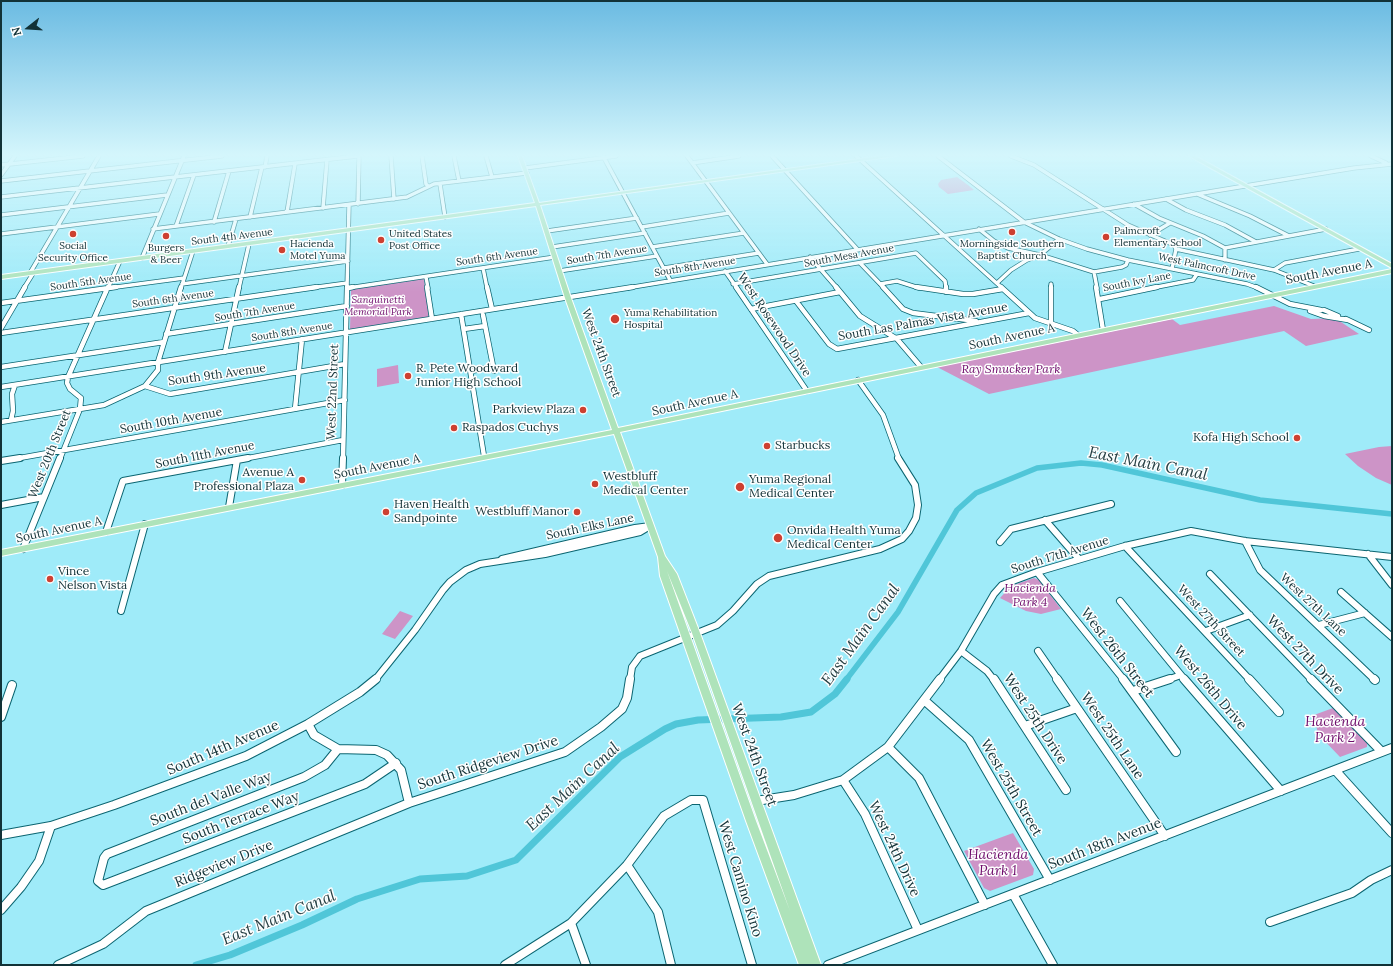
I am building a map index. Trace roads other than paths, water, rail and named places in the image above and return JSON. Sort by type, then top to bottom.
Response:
[{"type":"main road","name":"West 24th Street","points":[[537,201],[568,298],[650,526],[662,557],[673,574],[696,634],[815,965]]},
{"type":"main road","name":"South 4th Avenue","points":[[1,277],[569,201]]},
{"type":"main road","points":[[1274,201],[1392,265]]},
{"type":"main road","points":[[1343,238],[1392,265]]},
{"type":"main road","name":"South Avenue A","points":[[1,553],[616,430],[1392,271]]},
{"type":"main road","name":"West 24th Street","points":[[662,557],[664,576],[805,965]]},
{"type":"main road","points":[[730,759],[736,767],[750,800],[756,801]]},
{"type":"street","points":[[1,327],[73,201]]},
{"type":"street","points":[[1,215],[118,201]]},
{"type":"street","points":[[142,258],[165,201]]},
{"type":"street","points":[[176,226],[185,201]]},
{"type":"street","points":[[214,222],[220,201]]},
{"type":"street","points":[[250,217],[254,201]]},
{"type":"street","points":[[287,212],[289,201]]},
{"type":"street","points":[[323,208],[324,201]]},
{"type":"street","points":[[153,229],[379,201]]},
{"type":"street","points":[[443,201],[445,218]]},
{"type":"street","points":[[628,201],[670,280]]},
{"type":"street","points":[[720,201],[767,264]]},
{"type":"street","points":[[812,201],[857,250]]},
{"type":"street","points":[[905,201],[1029,313],[1039,320],[1073,331],[1078,335]]},
{"type":"street","name":"West Palmcroft Drive","points":[[997,201],[1024,222],[1059,239],[1087,249],[1128,260],[1247,284],[1286,302],[1300,306]]},
{"type":"street","points":[[1089,201],[1128,225],[1176,246],[1172,269]]},
{"type":"street","name":"South 8th Avenue","points":[[1,387],[568,298],[1153,201]]},
{"type":"street","points":[[1170,201],[1186,210],[1232,228],[1256,242]]},
{"type":"street","points":[[1211,201],[1250,216],[1289,236]]},
{"type":"street","points":[[1134,204],[1170,223],[1203,236],[1225,248],[1326,229]]},
{"type":"street","name":"West 22nd Street","points":[[342,485],[349,205]]},
{"type":"street","points":[[1,234],[160,214]]},
{"type":"street","points":[[642,227],[729,214]]},
{"type":"street","points":[[547,232],[637,218]]},
{"type":"street","points":[[228,246],[236,219]]},
{"type":"street","points":[[1150,235],[1170,223]]},
{"type":"street","points":[[979,229],[999,244],[1094,272],[1122,267],[1126,265],[1128,260]]},
{"type":"street","name":"South 7th Avenue","points":[[652,247],[744,232]]},
{"type":"street","name":"South 6th Avenue","points":[[552,247],[645,233]]},
{"type":"street","points":[[997,284],[1011,270],[1027,260],[1040,255],[1059,239]]},
{"type":"street","points":[[225,352],[249,244]]},
{"type":"street","points":[[1225,248],[1225,260]]},
{"type":"street","points":[[1274,270],[1285,263],[1360,248]]},
{"type":"street","points":[[1176,249],[1274,270],[1314,286]]},
{"type":"street","points":[[1,422],[104,405],[145,386],[158,370],[158,362],[166,334],[193,251]]},
{"type":"street","points":[[664,268],[759,253]]},
{"type":"street","name":"South Mesa Avenue","points":[[734,284],[916,253],[945,281],[946,292]]},
{"type":"street","name":"South 7th Avenue","points":[[559,271],[657,256]]},
{"type":"street","name":"South 6th Avenue","points":[[348,288],[555,257]]},
{"type":"street","points":[[810,257],[860,316],[897,339],[921,367]]},
{"type":"street","points":[[68,377],[120,261]]},
{"type":"street","points":[[182,284],[348,261]]},
{"type":"street","points":[[860,263],[903,309],[913,313],[979,322]]},
{"type":"street","points":[[483,268],[492,309]]},
{"type":"street","name":"West Rosewood Drive","points":[[725,271],[806,391]]},
{"type":"street","points":[[1094,272],[1100,299],[1103,330]]},
{"type":"street","name":"South Ivy Lane","points":[[1100,299],[1193,280],[1195,279],[1196,274]]},
{"type":"street","points":[[426,276],[432,319]]},
{"type":"street","name":"South 5th Avenue","points":[[1,303],[184,278]]},
{"type":"street","points":[[880,284],[897,281],[921,289],[973,294],[1003,289]]},
{"type":"street","name":"South 6th Avenue","points":[[1,333],[348,282]]},
{"type":"street","points":[[1051,284],[1051,325]]},
{"type":"street","points":[[751,308],[840,292]]},
{"type":"street","name":"South Las Palmas Vista Avenue","points":[[796,300],[832,347],[844,349],[1029,313]]},
{"type":"street","name":"South 7th Avenue","points":[[166,334],[347,306]]},
{"type":"street","points":[[1300,306],[1323,310],[1369,330]]},
{"type":"street","points":[[1300,306],[1317,314],[1348,320]]},
{"type":"street","points":[[1317,314],[1316,310],[1323,310],[1330,314],[1328,317]]},
{"type":"street","points":[[461,314],[484,456]]},
{"type":"street","points":[[471,371],[493,369],[483,315]]},
{"type":"street","points":[[464,329],[485,326]]},
{"type":"street","points":[[294,409],[302,339]]},
{"type":"street","points":[[1,367],[164,342]]},
{"type":"street","name":"South 9th Avenue","points":[[145,386],[170,394],[345,364]]},
{"type":"street","name":"West 20th Street","points":[[23,549],[80,409],[81,398],[70,388],[67,383],[68,377]]},
{"type":"street","name":"South Ridgeview Drive","points":[[409,803],[565,752],[602,727],[622,709],[627,698],[632,667],[640,656],[686,636],[696,634],[717,625],[733,611],[757,584],[769,576],[880,549],[902,539],[909,531],[916,518],[918,505],[915,485],[901,464],[895,451],[885,419],[858,380]]},
{"type":"street","points":[[11,420],[13,411],[12,394],[15,385]]},
{"type":"street","name":"South 10th Avenue","points":[[1,461],[344,400]]},
{"type":"street","name":"South 11th Avenue","points":[[106,532],[123,481],[343,440]]},
{"type":"street","points":[[228,507],[237,460]]},
{"type":"street","points":[[1,504],[44,497]]},
{"type":"street","points":[[1000,542],[1011,529],[1111,504]]},
{"type":"street","points":[[1045,520],[1079,559]]},
{"type":"street","points":[[121,611],[145,524]]},
{"type":"street","name":"South Elks Lane","points":[[466,570],[480,564],[507,557],[621,531],[650,526]]},
{"type":"street","name":"South 17th Avenue","points":[[756,801],[794,795],[843,780],[888,747],[961,651],[994,594],[1002,585],[1079,559],[1125,546],[1191,531],[1245,541],[1392,557]]},
{"type":"street","name":"West 27th Lane","points":[[1245,541],[1260,570],[1375,680]]},
{"type":"street","name":"West 27th Street","points":[[1125,546],[1206,631],[1279,712]]},
{"type":"street","points":[[1368,554],[1392,585]]},
{"type":"street","name":"South 14th Avenue","points":[[1,834],[51,826],[114,805],[246,756],[308,724],[356,695],[375,680],[415,630],[443,590],[450,582],[466,570]]},
{"type":"street","name":"West 26th Street","points":[[1037,572],[1134,691],[1176,752]]},
{"type":"street","name":"West 27th Drive","points":[[1210,574],[1382,752]]},
{"type":"street","points":[[1341,592],[1392,637]]},
{"type":"street","name":"West 26th Drive","points":[[1120,601],[1280,791]]},
{"type":"street","points":[[1319,625],[1365,613]]},
{"type":"street","points":[[1206,631],[1250,615]]},
{"type":"street","name":"West 25th Drive","points":[[961,651],[987,671],[998,684],[1066,790]]},
{"type":"street","name":"West 25th Lane","points":[[1038,651],[1164,836]]},
{"type":"street","points":[[1134,691],[1181,675]]},
{"type":"street","points":[[1,717],[12,685]]},
{"type":"street","name":"West 25th Street","points":[[924,700],[969,740],[1050,880]]},
{"type":"street","points":[[1025,726],[1077,708]]},
{"type":"street","points":[[308,724],[314,735],[338,749],[376,750],[388,755],[401,770],[409,803]]},
{"type":"street","points":[[888,747],[919,778],[985,905]]},
{"type":"street","name":"South 18th Avenue","points":[[828,965],[1392,748]]},
{"type":"street","name":"South del Valle Way","points":[[99,874],[104,858],[113,850],[304,777],[324,765],[338,749]]},
{"type":"street","name":"South Terrace Way","points":[[99,874],[98,881],[100,884],[104,885],[365,784],[396,763]]},
{"type":"street","points":[[1334,770],[1392,833]]},
{"type":"street","name":"West 24th Drive","points":[[843,780],[864,814],[918,930]]},
{"type":"street","name":"West Camino Kino","points":[[627,865],[664,816],[691,800],[703,800],[752,965]]},
{"type":"street","name":"Ridgeview Drive","points":[[58,965],[103,944],[146,911],[409,803]]},
{"type":"street","points":[[1,910],[21,887],[39,861],[51,826]]},
{"type":"street","points":[[506,965],[571,922],[627,865],[658,912],[671,965]]},
{"type":"street","points":[[1270,922],[1352,893],[1371,880],[1392,870]]},
{"type":"street","points":[[1013,894],[1053,965]]},
{"type":"street","points":[[571,922],[586,965]]},
{"type":"waterway","name":"East Main Canal","points":[[846,680],[898,612],[957,510],[976,493],[1037,468],[1081,463],[1102,465],[1260,500],[1392,514]]},
{"type":"waterway","name":"East Main Canal","points":[[196,965],[230,955],[302,925],[357,899],[420,879],[467,876],[516,860],[620,757],[665,729],[676,724],[698,720],[781,717],[811,712],[835,694],[847,679]]},
{"type":"place","name":"Morningside Southern Baptist Church","points":[[1012,232]]},
{"type":"place","name":"Social Security Office","points":[[73,234]]},
{"type":"place","name":"Burgers & Beer","points":[[166,236]]},
{"type":"place","name":"Palmcroft Elementary School","points":[[1106,237]]},
{"type":"place","name":"United States Post Office","points":[[381,240]]},
{"type":"place","name":"Hacienda Motel Yuma","points":[[282,250]]},
{"type":"place","name":"Yuma Rehabilitation Hospital","points":[[615,319]]},
{"type":"place","name":"R. Pete Woodward Junior High School","points":[[408,376]]},
{"type":"place","name":"Parkview Plaza","points":[[583,410]]},
{"type":"place","name":"Raspados Cuchys","points":[[454,428]]},
{"type":"place","name":"Kofa High School","points":[[1297,438]]},
{"type":"place","name":"Starbucks","points":[[767,446]]},
{"type":"place","name":"Avenue A Professional Plaza","points":[[302,480]]},
{"type":"place","name":"Westbluff Medical Center","points":[[595,484]]},
{"type":"place","name":"Yuma Regional Medical Center","points":[[740,487]]},
{"type":"place","name":"Haven Health Sandpointe","points":[[386,512]]},
{"type":"place","name":"Westbluff Manor","points":[[577,512]]},
{"type":"place","name":"Onvida Health Yuma Medical Center","points":[[778,538]]},
{"type":"place","name":"Vince Nelson Vista","points":[[50,579]]},
{"type":"park label","name":"Sanguinetti Memorial Park","points":[[378,306]]},
{"type":"park label","name":"Ray Smucker Park","points":[[1011,370]]},
{"type":"park label","name":"Hacienda Park 4","points":[[1030,596]]},
{"type":"park label","name":"Hacienda Park 2","points":[[1335,730]]},
{"type":"park label","name":"Hacienda Park 1","points":[[998,864]]}]
